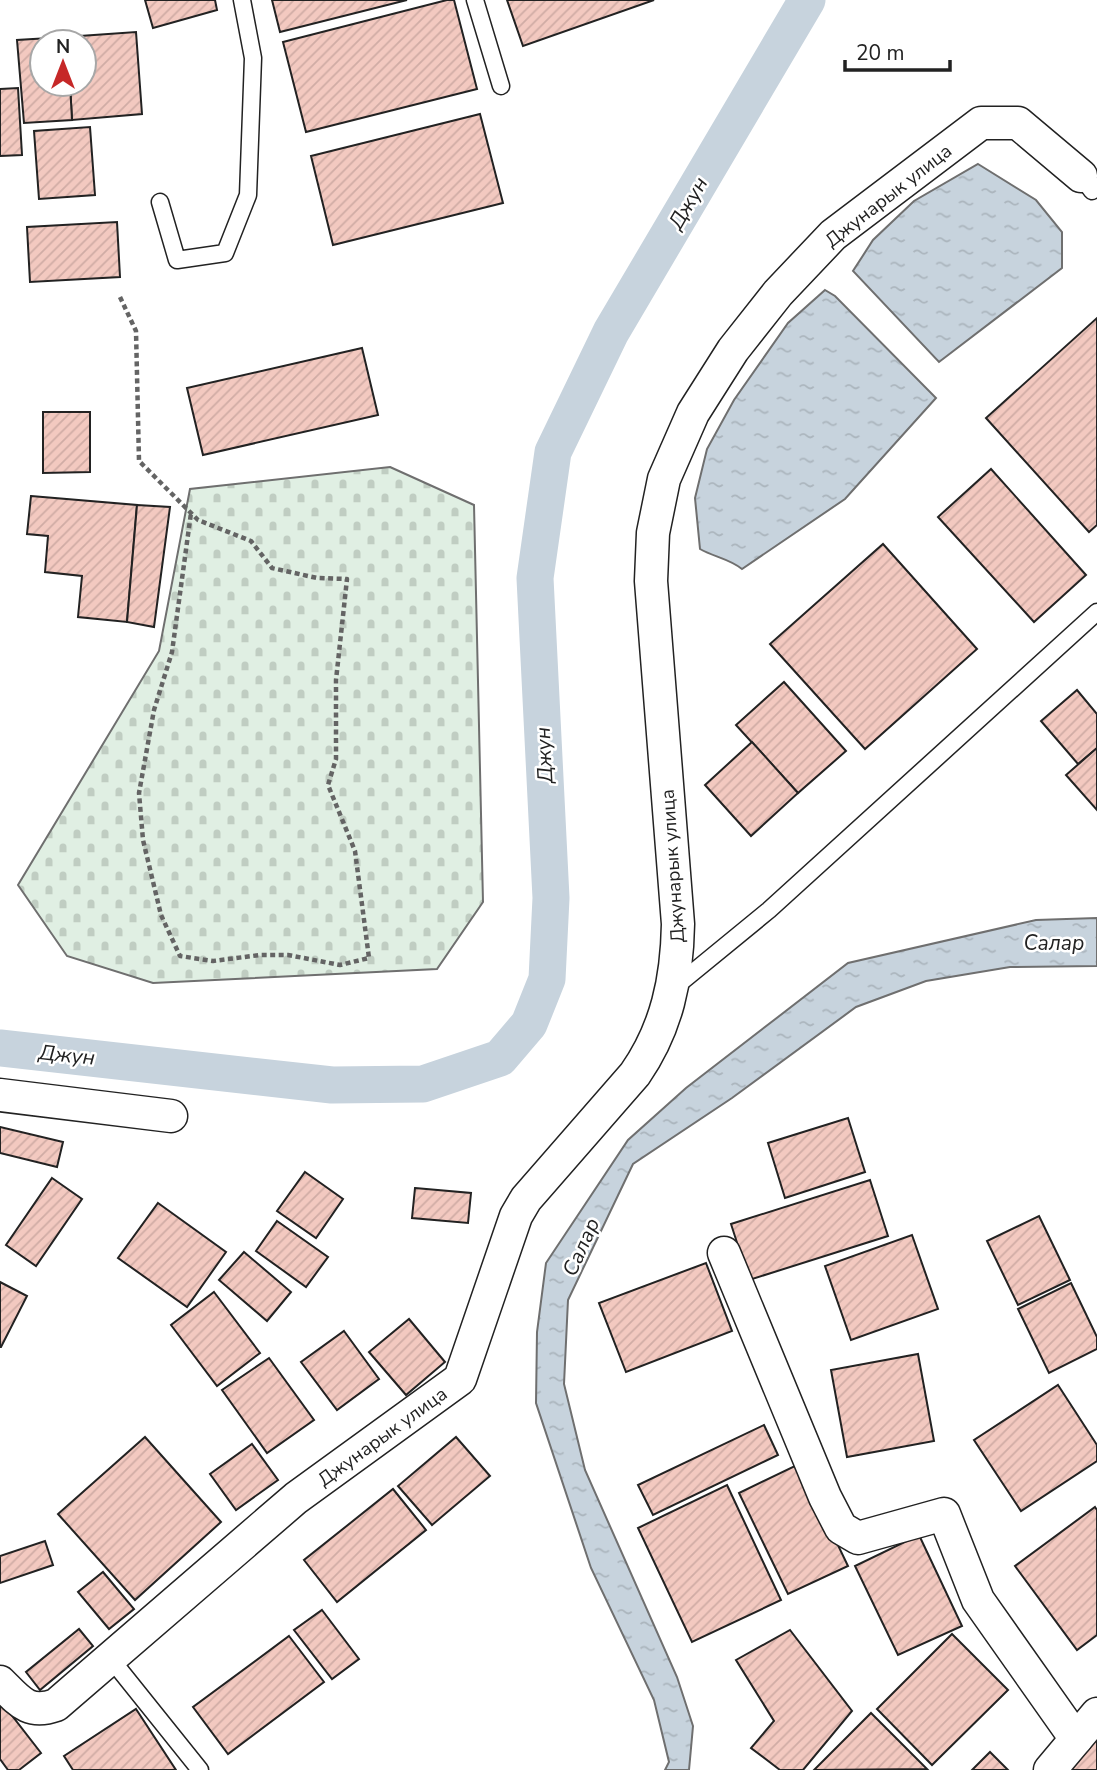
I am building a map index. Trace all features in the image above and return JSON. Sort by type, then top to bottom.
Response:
[{"type":"street","name":"Джунарык улица","points":[[0,1682],[30,1708],[43,1709],[56,1705],[296,1498],[460,1379],[516,1216],[526,1199],[635,1074],[649,1054],[664,1021],[673,989],[678,956],[678,924],[651,569],[653,533],[664,479],[693,413],[733,350],[778,293],[833,235],[981,123],[1018,123],[1089,181]]},
{"type":"street","points":[[0,1095],[171,1116]]},
{"type":"street","points":[[724,1253],[825,1497],[841,1528],[858,1538],[944,1514],[978,1600],[1076,1739]]},
{"type":"street","points":[[1050,1770],[1097,1714]]},
{"type":"lane","points":[[160,202],[177,260],[225,253],[248,195],[253,58],[242,0]]},
{"type":"lane","points":[[475,0],[501,86]]},
{"type":"lane","points":[[673,989],[769,910],[1097,612]]},
{"type":"lane","points":[[111,1659],[200,1770]]},
{"type":"path","points":[[120,297],[136,331],[139,461],[191,513],[198,520],[251,541],[272,568],[317,578],[347,579],[336,680],[337,759],[328,785],[355,852],[369,958],[340,965],[288,955],[260,955],[213,961],[180,956],[161,915],[143,840],[139,793],[154,710],[172,652],[191,513]]},
{"type":"green space","points":[[390,467],[474,505],[483,902],[437,969],[153,983],[67,956],[18,885],[159,651],[190,489]]},
{"type":"water","points":[[978,164],[1036,200],[1062,232],[1062,268],[939,362],[853,271],[873,240],[914,201]]},
{"type":"water","points":[[825,290],[835,296],[936,398],[845,499],[742,569],[700,549],[695,498],[707,449],[734,400],[788,323]]},
{"type":"water","name":"Салар","points":[[1097,918],[1097,966],[1010,967],[926,981],[856,1007],[732,1098],[633,1164],[568,1300],[564,1384],[585,1470],[677,1677],[693,1726],[689,1770],[665,1770],[669,1762],[654,1700],[591,1568],[536,1403],[537,1332],[546,1263],[628,1140],[686,1088],[848,963],[1036,920]]},
{"type":"building","points":[[145,0],[215,0],[217,10],[153,28]]},
{"type":"building","points":[[272,0],[407,0],[280,32]]},
{"type":"building","points":[[454,0],[477,89],[306,132],[283,42]]},
{"type":"building","points":[[507,0],[654,0],[523,46]]},
{"type":"building","points":[[136,32],[142,114],[72,120],[71,98],[98,98],[98,35]]},
{"type":"building","points":[[28,39],[28,98],[71,98],[72,120],[24,123],[17,40]]},
{"type":"building","points":[[18,88],[22,155],[0,156],[0,89]]},
{"type":"building","points":[[480,114],[503,203],[333,245],[311,156]]},
{"type":"building","points":[[90,127],[95,195],[39,199],[34,131]]},
{"type":"building","points":[[117,222],[120,277],[30,282],[27,227]]},
{"type":"building","points":[[1097,318],[1097,525],[1089,532],[986,418]]},
{"type":"building","points":[[362,348],[378,415],[203,455],[187,388]]},
{"type":"building","points":[[43,412],[90,412],[90,472],[43,473]]},
{"type":"building","points":[[991,469],[1086,575],[1034,622],[938,517]]},
{"type":"building","points":[[31,496],[137,505],[127,622],[78,617],[82,576],[45,572],[48,536],[27,534]]},
{"type":"building","points":[[137,505],[170,507],[154,627],[127,622]]},
{"type":"building","points":[[883,544],[977,649],[865,749],[770,644]]},
{"type":"building","points":[[784,682],[846,751],[798,793],[736,725]]},
{"type":"building","points":[[1077,690],[1097,714],[1097,748],[1078,764],[1041,721]]},
{"type":"building","points":[[752,742],[798,793],[751,836],[705,785]]},
{"type":"building","points":[[1097,748],[1097,810],[1066,775]]},
{"type":"building","points":[[848,1118],[865,1172],[785,1198],[768,1143]]},
{"type":"building","points":[[0,1127],[63,1142],[57,1167],[0,1153]]},
{"type":"building","points":[[305,1172],[343,1199],[316,1238],[277,1211]]},
{"type":"building","points":[[52,1178],[82,1199],[36,1266],[6,1245]]},
{"type":"building","points":[[870,1180],[888,1236],[749,1280],[731,1224]]},
{"type":"building","points":[[415,1188],[471,1193],[468,1223],[412,1218]]},
{"type":"building","points":[[158,1203],[226,1252],[187,1307],[118,1258]]},
{"type":"building","points":[[1039,1216],[1070,1280],[1018,1305],[987,1241]]},
{"type":"building","points":[[277,1221],[328,1257],[306,1287],[256,1251]]},
{"type":"building","points":[[912,1235],[938,1309],[851,1340],[825,1266]]},
{"type":"building","points":[[244,1252],[291,1292],[267,1321],[219,1280]]},
{"type":"building","points":[[706,1263],[732,1331],[626,1372],[599,1303]]},
{"type":"building","points":[[0,1282],[27,1296],[1,1347],[0,1347]]},
{"type":"building","points":[[1071,1283],[1097,1337],[1097,1349],[1049,1373],[1018,1309]]},
{"type":"building","points":[[214,1292],[260,1353],[217,1386],[171,1325]]},
{"type":"building","points":[[409,1319],[445,1362],[406,1395],[369,1352]]},
{"type":"building","points":[[344,1331],[379,1379],[337,1410],[301,1362]]},
{"type":"building","points":[[918,1354],[934,1441],[847,1457],[831,1370]]},
{"type":"building","points":[[269,1358],[314,1420],[267,1453],[222,1390]]},
{"type":"building","points":[[1058,1385],[1097,1445],[1097,1461],[1021,1511],[974,1440]]},
{"type":"building","points":[[764,1425],[778,1455],[653,1515],[638,1485]]},
{"type":"building","points":[[145,1437],[221,1522],[135,1600],[58,1514]]},
{"type":"building","points":[[456,1437],[490,1476],[432,1525],[398,1486]]},
{"type":"building","points":[[252,1444],[278,1480],[236,1510],[210,1474]]},
{"type":"building","points":[[799,1464],[848,1566],[788,1594],[739,1493]]},
{"type":"building","points":[[727,1485],[781,1600],[692,1642],[638,1528]]},
{"type":"building","points":[[393,1489],[426,1530],[337,1602],[304,1560]]},
{"type":"building","points":[[1095,1507],[1097,1635],[1077,1650],[1015,1566]]},
{"type":"building","points":[[919,1535],[962,1626],[898,1655],[855,1566]]},
{"type":"building","points":[[45,1541],[53,1565],[0,1583],[0,1556]]},
{"type":"building","points":[[103,1572],[134,1609],[109,1629],[78,1592]]},
{"type":"building","points":[[322,1610],[359,1659],[332,1679],[294,1630]]},
{"type":"building","points":[[79,1629],[93,1646],[40,1690],[26,1672]]},
{"type":"building","points":[[790,1630],[852,1711],[803,1770],[780,1770],[751,1748],[774,1721],[736,1660]]},
{"type":"building","points":[[952,1634],[1008,1690],[932,1765],[877,1709]]},
{"type":"building","points":[[289,1636],[324,1682],[228,1754],[193,1707]]},
{"type":"building","points":[[0,1700],[41,1753],[19,1770],[8,1770],[0,1759]]},
{"type":"building","points":[[136,1709],[176,1770],[73,1770],[64,1756]]},
{"type":"building","points":[[871,1713],[927,1769],[814,1770]]},
{"type":"building","points":[[1097,1735],[1097,1770],[1068,1770]]},
{"type":"building","points":[[990,1752],[1008,1770],[972,1770]]},
{"type":"waterway","name":"Джун","points":[[0,1048],[332,1085],[423,1084],[500,1058],[529,1024],[547,979],[551,898],[535,578],[553,452],[611,332],[807,0]]}]
